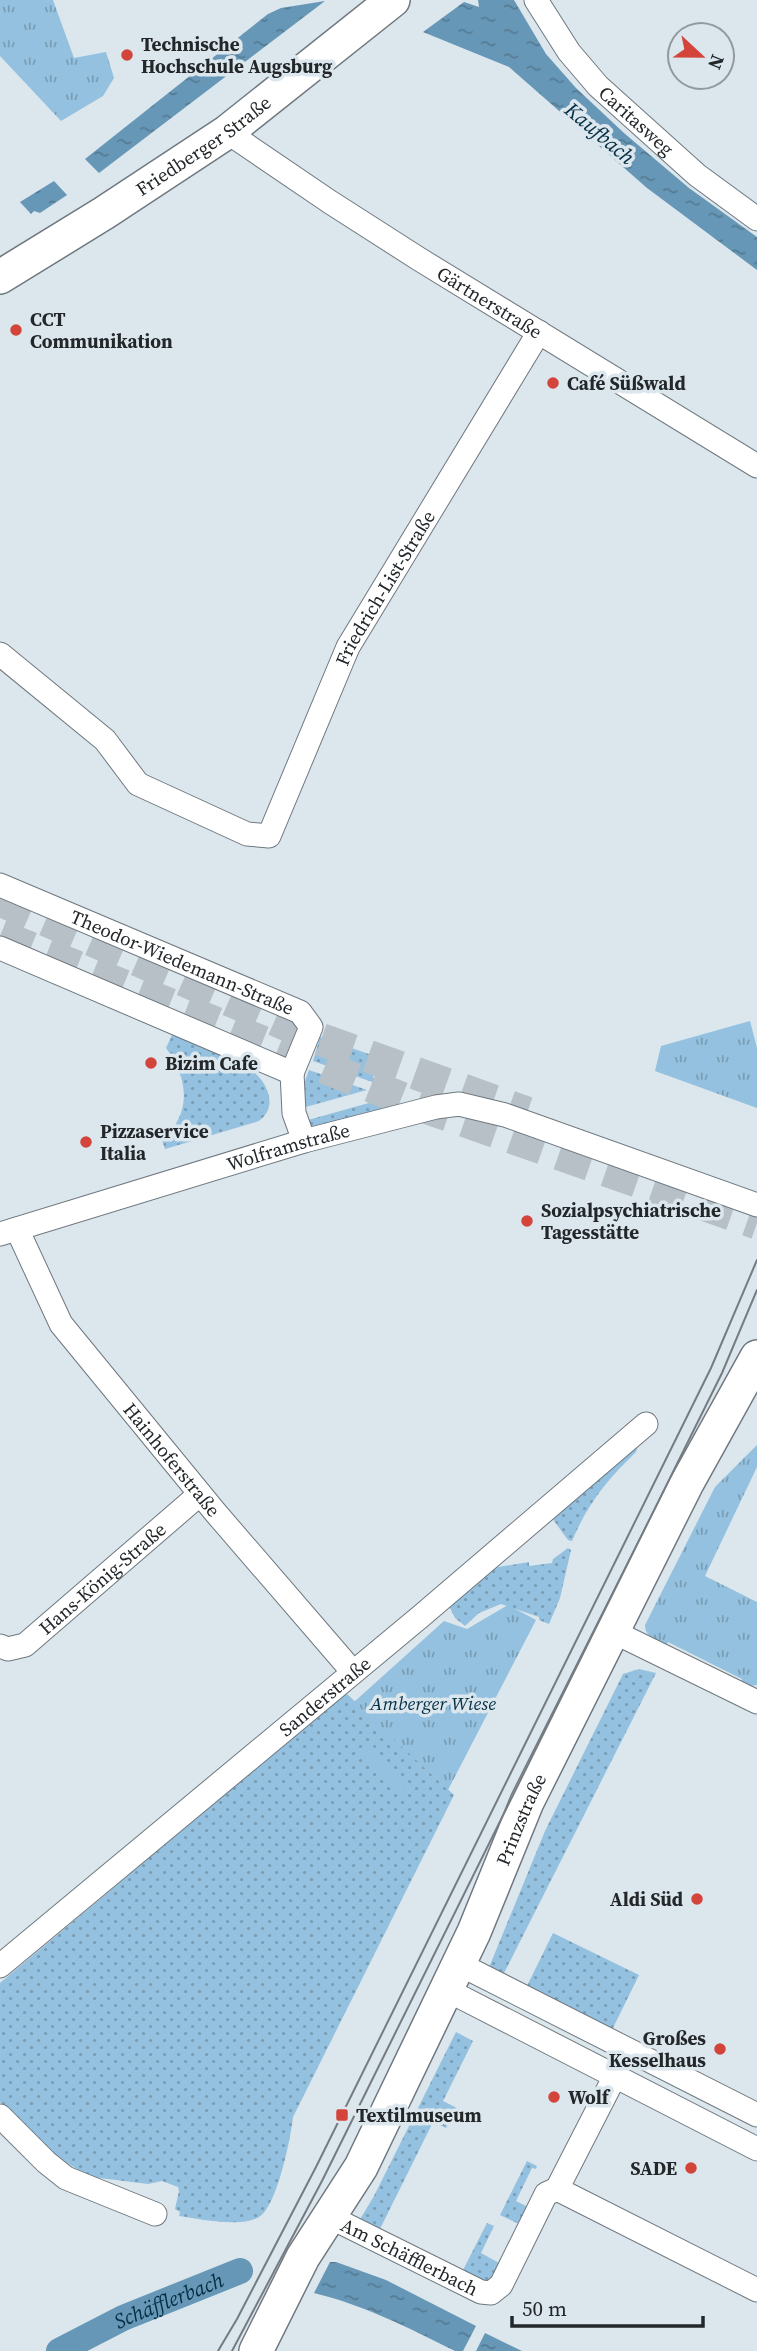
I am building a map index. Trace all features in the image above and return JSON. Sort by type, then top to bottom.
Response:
[{"type":"street","name":"Friedberger Straße","points":[[0,277],[104,214],[228,132],[393,0]]},
{"type":"street","name":"Caritasweg","points":[[537,0],[569,52],[598,86],[697,175],[757,219]]},
{"type":"street","name":"Gärtnerstraße","points":[[228,132],[374,231],[757,466]]},
{"type":"street","name":"Friedrich-List-Straße","points":[[0,654],[105,740],[138,784],[247,834],[269,836],[348,648],[539,332]]},
{"type":"street","name":"Theodor-Wiedemann-Straße","points":[[0,885],[300,1012],[311,1027],[292,1073],[293,1113],[304,1141]]},
{"type":"street","points":[[0,948],[292,1073]]},
{"type":"street","name":"Wolframstraße","points":[[9,1231],[304,1141],[436,1107],[459,1104],[505,1115],[757,1205]]},
{"type":"street","name":"Hainhoferstraße","points":[[9,1231],[61,1324],[200,1494],[353,1672]]},
{"type":"street","name":"Prinzstraße","points":[[256,2351],[303,2257],[361,2167],[453,1977],[527,1802],[706,1447],[757,1357]]},
{"type":"street","name":"Sanderstraße","points":[[0,1966],[646,1424]]},
{"type":"street","name":"Hans-König-Straße","points":[[0,1646],[8,1649],[25,1645],[200,1494]]},
{"type":"street","points":[[612,1631],[757,1702]]},
{"type":"street","points":[[453,1977],[615,2076],[757,2149]]},
{"type":"street","points":[[453,1977],[757,2115]]},
{"type":"street","name":"Am Schäfflerbach","points":[[330,2217],[481,2292],[491,2293],[501,2285],[546,2194],[558,2189],[615,2076]]},
{"type":"street","points":[[0,2116],[66,2178],[155,2214]]},
{"type":"street","points":[[558,2189],[757,2290]]},
{"type":"green space","points":[[0,0],[53,0],[74,58],[106,52],[114,78],[103,96],[61,121],[0,56]]},
{"type":"green space","points":[[750,1021],[757,1048],[757,1108],[655,1071],[661,1046]]},
{"type":"green space","points":[[173,1033],[230,1056],[256,1074],[269,1097],[269,1107],[264,1116],[259,1121],[165,1149],[162,1140],[179,1118],[184,1095],[179,1071],[166,1048]]},
{"type":"green space","points":[[320,1037],[383,1059],[373,1077],[376,1079],[375,1083],[313,1061]]},
{"type":"green space","points":[[309,1070],[367,1090],[302,1108],[300,1095]]},
{"type":"green space","points":[[383,1099],[394,1105],[311,1129],[308,1120]]},
{"type":"green space","points":[[757,1445],[757,1467],[705,1576],[757,1602],[757,1685],[749,1686],[741,1683],[742,1679],[668,1642],[666,1646],[655,1640],[647,1632],[645,1625],[715,1487]]},
{"type":"green space","points":[[638,1446],[636,1452],[607,1482],[572,1541],[568,1540],[552,1518]]},
{"type":"green space","points":[[568,1548],[571,1550],[560,1598],[549,1624],[539,1620],[539,1617],[501,1604],[479,1613],[465,1626],[455,1618],[448,1604],[492,1568],[529,1562],[529,1566],[552,1563],[553,1559]]},
{"type":"green space","name":"Amberger Wiese","points":[[508,1605],[536,1620],[448,1790],[354,1702],[444,1621],[467,1629]]},
{"type":"green space","points":[[639,1669],[656,1673],[502,1977],[488,1970],[545,1831],[623,1674]]},
{"type":"green space","name":"Amberger Wiese","points":[[346,1693],[454,1795],[293,2117],[282,2171],[266,2211],[259,2217],[242,2222],[179,2216],[180,2212],[175,2209],[178,2187],[162,2181],[148,2184],[92,2177],[58,2157],[0,2102],[0,1983]]},
{"type":"green space","points":[[368,1741],[409,1784],[399,1794],[358,1751]]},
{"type":"green space","points":[[553,1933],[639,1975],[612,2030],[526,1988]]},
{"type":"green space","points":[[456,2032],[473,2041],[443,2101],[457,2108],[446,2128],[433,2122],[379,2231],[359,2221]]},
{"type":"green space","points":[[527,2161],[537,2166],[536,2169],[532,2168],[516,2201],[530,2208],[521,2225],[500,2215]]},
{"type":"green space","points":[[487,2223],[494,2226],[481,2253],[499,2263],[503,2271],[487,2282],[462,2272]]},
{"type":"water","name":"Kaufbach","points":[[478,0],[514,0],[546,54],[576,88],[689,188],[757,237],[757,270],[647,188],[509,67],[423,32],[464,2],[479,7]]},
{"type":"water","points":[[325,1],[99,173],[85,159],[268,14],[281,8]]},
{"type":"water","points":[[54,181],[67,195],[40,213],[34,211],[31,214],[20,202]]},
{"type":"water","points":[[330,2262],[386,2280],[476,2326],[463,2351],[455,2351],[368,2311],[314,2293]]},
{"type":"water","points":[[485,2333],[522,2351],[476,2351]]},
{"type":"waterway","name":"Schäfflerbach","points":[[59,2351],[123,2318],[240,2271]]},
{"type":"tunnel","points":[[0,900],[317,1038],[527,1113]]},
{"type":"tunnel","points":[[0,936],[408,1101],[757,1223]]},
{"type":"tram line","points":[[218,2351],[316,2167],[711,1368],[757,1260]]},
{"type":"tram line","points":[[232,2351],[323,2179],[722,1373],[757,1290]]},
{"type":"place","name":"Technische Hochschule Augsburg","points":[[127,55]]},
{"type":"place","name":"CCT Communikation","points":[[16,330]]},
{"type":"place","name":"Café Süßwald","points":[[553,383]]},
{"type":"place","name":"Bizim Cafe","points":[[151,1063]]},
{"type":"place","name":"Pizzaservice Italia","points":[[86,1142]]},
{"type":"place","name":"Sozialpsychiatrische Tagesstätte","points":[[527,1221]]},
{"type":"place","name":"Aldi Süd","points":[[697,1899]]},
{"type":"place","name":"Großes Kesselhaus","points":[[720,2049]]},
{"type":"place","name":"Wolf","points":[[554,2097]]},
{"type":"place","name":"Textilmuseum","points":[[342,2115]]},
{"type":"place","name":"SADE","points":[[691,2168]]}]
